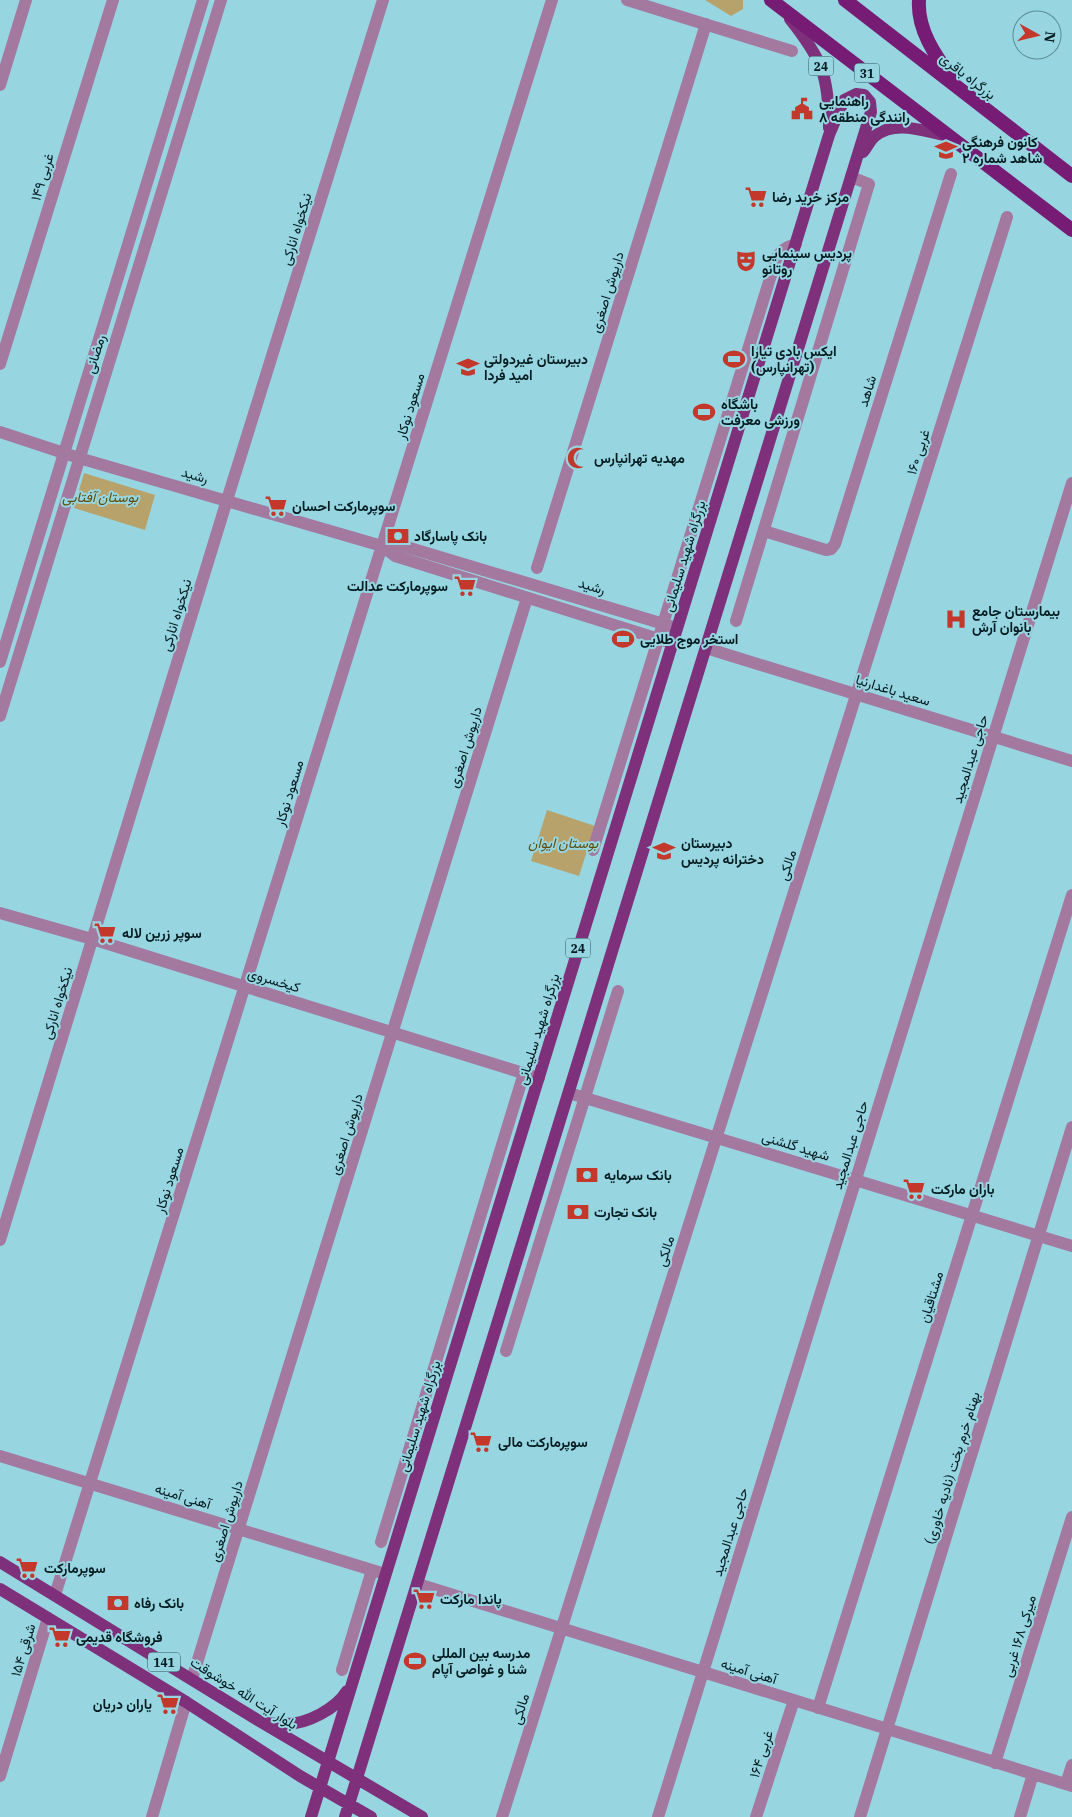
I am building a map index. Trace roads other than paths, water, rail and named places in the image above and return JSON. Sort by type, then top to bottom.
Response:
[{"type":"highway","name":"31","points":[[771,0],[1072,230]]},
{"type":"highway","name":"بزرگراه باقری","points":[[845,0],[966,96],[1072,176]]},
{"type":"highway","points":[[919,0],[923,28],[937,58],[966,96]]},
{"type":"main road","name":"24","points":[[782,9],[812,45],[825,75],[829,106],[829,135]]},
{"type":"main road","points":[[829,135],[844,100],[856,94],[864,95],[870,102],[871,112],[855,164]]},
{"type":"main road","name":"24","points":[[347,1811],[855,164],[873,137],[886,129],[901,127],[951,137]]},
{"type":"main road","name":"بزرگراه شهید سلیمانی","points":[[311,1817],[829,135]]},
{"type":"main road","name":"بلوار آیت الله خوشوقت","points":[[0,1562],[261,1722],[422,1817]]},
{"type":"main road","name":"141","points":[[0,1589],[186,1702],[320,1788],[347,1811],[371,1817]]},
{"type":"main road","points":[[261,1722],[287,1724],[318,1716],[344,1697],[352,1682]]},
{"type":"street","points":[[0,85],[26,0]]},
{"type":"street","name":"۱۴۹ غربی","points":[[0,364],[113,0]]},
{"type":"street","name":"رمضانی","points":[[0,662],[203,0]]},
{"type":"street","name":"رمضانی","points":[[0,716],[221,0]]},
{"type":"street","name":"نیکخواه انارکی","points":[[0,1240],[383,0]]},
{"type":"street","name":"مسعود نوکار","points":[[55,1595],[552,0]]},
{"type":"street","points":[[627,0],[792,51]]},
{"type":"street","name":"داریوش اصغری","points":[[537,568],[706,24]]},
{"type":"street","name":"شاهد","points":[[764,531],[826,550],[831,549],[835,544],[951,174]]},
{"type":"street","points":[[736,621],[869,184],[851,177]]},
{"type":"street","name":"۱۶۰ غربی","points":[[856,694],[1007,218]]},
{"type":"street","points":[[593,850],[776,259],[787,246],[796,244]]},
{"type":"street","name":"رشید","points":[[0,432],[79,458],[382,546],[400,545],[677,628]]},
{"type":"street","name":"حاجی عبدالمجید","points":[[658,1817],[1072,483]]},
{"type":"street","name":"رشید","points":[[382,546],[395,556],[672,643]]},
{"type":"street","name":"داریوش اصغری","points":[[192,1679],[527,598]]},
{"type":"street","name":"سعید باغدارنیا","points":[[706,648],[1072,760]]},
{"type":"street","name":"مالکی","points":[[502,1817],[856,694]]},
{"type":"street","name":"مشتاقیان","points":[[818,1708],[1072,895]]},
{"type":"street","name":"کیخسروی","points":[[0,913],[92,939],[538,1078]]},
{"type":"street","points":[[506,1351],[618,991]]},
{"type":"street","points":[[381,1542],[524,1073]]},
{"type":"street","name":"شهید گلشنی","points":[[569,1093],[1072,1246]]},
{"type":"street","name":"بهنام خرم بخت (نادیه خاوری)","points":[[860,1817],[1072,1127]]},
{"type":"street","points":[[414,1432],[428,1436]]},
{"type":"street","name":"آهنی آمینه","points":[[0,1456],[386,1574]]},
{"type":"street","name":"میرکی ۱۶۸ غربی","points":[[995,1763],[1072,1518]]},
{"type":"street","points":[[342,1670],[372,1570]]},
{"type":"street","name":"آهنی آمینه","points":[[418,1584],[1069,1785]]},
{"type":"street","name":"۱۵۴ شرقی","points":[[0,1776],[48,1618]]},
{"type":"street","name":"۱۶۴ غربی","points":[[756,1817],[794,1700]]},
{"type":"street","points":[[152,1817],[186,1702]]},
{"type":"street","points":[[1069,1785],[1072,1766]]},
{"type":"street","points":[[1020,1817],[1033,1774]]},
{"type":"place","name":"راهنمایی رانندگی منطقه ۸","points":[[802,109]]},
{"type":"place","name":"کانون فرهنگی شاهد شماره ۲","points":[[946,150]]},
{"type":"place","name":"مرکز خرید رضا","points":[[756,197]]},
{"type":"place","name":"پردیس سینمایی روتانو","points":[[746,261]]},
{"type":"place","name":"ایکس بادی تیارا (تهرانپارس)","points":[[734,359]]},
{"type":"place","name":"دبیرستان غیردولتی امید فردا","points":[[468,367]]},
{"type":"place","name":"باشگاه ورزشی معرفت","points":[[704,412]]},
{"type":"place","name":"مهدیه تهرانپارس","points":[[578,458]]},
{"type":"place","name":"سوپرمارکت احسان","points":[[276,506]]},
{"type":"place","name":"بانک پاسارگاد","points":[[398,536]]},
{"type":"place","name":"سوپرمارکت عدالت","points":[[465,586]]},
{"type":"place","name":"بیمارستان جامع بانوان آرش","points":[[956,619]]},
{"type":"place","name":"استخر موج طلایی","points":[[623,639]]},
{"type":"place","name":"دبیرستان دخترانه پردیس","points":[[664,851]]},
{"type":"place","name":"سوپر زرین لاله","points":[[105,933]]},
{"type":"place","name":"بانک سرمایه","points":[[587,1175]]},
{"type":"place","name":"باران مارکت","points":[[914,1189]]},
{"type":"place","name":"بانک تجارت","points":[[578,1212]]},
{"type":"place","name":"سوپرمارکت مالی","points":[[481,1442]]},
{"type":"place","name":"سوپرمارکت","points":[[27,1568]]},
{"type":"place","name":"پاندا مارکت","points":[[424,1599]]},
{"type":"place","name":"بانک رفاه","points":[[118,1603]]},
{"type":"place","name":"فروشگاه قدیمی","points":[[60,1637]]},
{"type":"place","name":"مدرسه بین المللی شنا و غواصی آپام","points":[[415,1661]]},
{"type":"place","name":"یاران دریان","points":[[168,1704]]},
{"type":"park label","name":"بوستان آفتابی","points":[[100,497]]},
{"type":"park label","name":"بوستان ایوان","points":[[563,843]]}]
